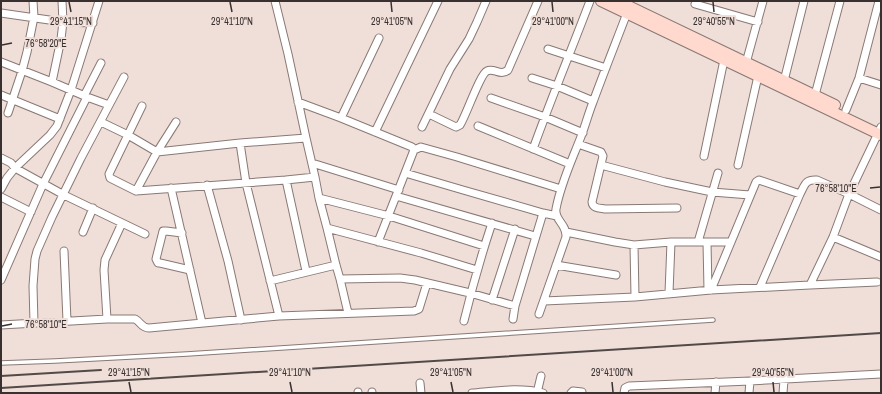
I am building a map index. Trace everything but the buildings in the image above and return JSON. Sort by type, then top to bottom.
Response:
[{"type":"main road","points":[[601,1],[758,76],[880,130]]},
{"type":"main road","points":[[618,1],[846,110],[880,130]]},
{"type":"street","points":[[8,113],[27,52],[34,17],[33,1]]},
{"type":"street","points":[[52,82],[61,39],[63,22],[62,1]]},
{"type":"street","points":[[1,189],[4,177],[50,135],[57,126],[71,90],[99,1]]},
{"type":"street","points":[[275,1],[319,198],[328,228],[348,313]]},
{"type":"street","points":[[375,132],[438,1]]},
{"type":"street","points":[[422,127],[450,69],[469,39],[486,1]]},
{"type":"street","points":[[429,114],[456,127],[460,125],[481,79],[486,72],[489,70],[502,73],[508,70],[538,1]]},
{"type":"street","points":[[534,149],[590,1]]},
{"type":"street","points":[[746,63],[763,1]]},
{"type":"street","points":[[784,81],[804,1]]},
{"type":"street","points":[[815,96],[840,1]]},
{"type":"street","points":[[846,110],[859,78],[879,1]]},
{"type":"street","points":[[695,4],[758,22]]},
{"type":"street","points":[[1,13],[63,22],[93,23]]},
{"type":"street","points":[[556,216],[556,208],[561,189],[627,13]]},
{"type":"street","points":[[341,118],[380,38]]},
{"type":"street","points":[[548,49],[606,68]]},
{"type":"street","points":[[704,156],[724,60]]},
{"type":"street","points":[[1,62],[109,105]]},
{"type":"street","points":[[1,280],[43,184],[101,63]]},
{"type":"street","points":[[738,165],[758,76]]},
{"type":"street","points":[[34,323],[33,286],[37,251],[81,158],[124,77]]},
{"type":"street","points":[[532,78],[557,86],[593,101]]},
{"type":"street","points":[[859,78],[881,85]]},
{"type":"street","points":[[1,95],[60,120]]},
{"type":"street","points":[[491,98],[582,133]]},
{"type":"street","points":[[298,102],[412,147],[414,150]]},
{"type":"street","points":[[142,106],[109,172],[110,178],[136,191],[315,177]]},
{"type":"street","points":[[101,122],[128,135],[157,152],[306,138]]},
{"type":"street","points":[[136,191],[157,152],[176,122]]},
{"type":"street","points":[[478,126],[570,164]]},
{"type":"street","points":[[810,285],[833,237],[849,194],[880,130]]},
{"type":"street","points":[[240,143],[246,183],[279,316]]},
{"type":"street","points":[[578,144],[601,152],[603,156],[592,202],[594,207],[605,209],[677,208]]},
{"type":"street","points":[[378,242],[414,150],[421,147],[561,189]]},
{"type":"street","points":[[1,158],[43,184],[145,234]]},
{"type":"street","points":[[312,163],[397,193],[535,236]]},
{"type":"street","points":[[600,165],[665,182],[712,192],[750,195]]},
{"type":"street","points":[[406,172],[556,216],[564,226],[566,237],[539,314]]},
{"type":"street","points":[[698,242],[718,173]]},
{"type":"street","points":[[286,180],[306,271]]},
{"type":"street","points":[[710,290],[756,182],[759,180],[800,194]]},
{"type":"street","points":[[760,287],[805,183],[811,180],[816,180],[881,210]]},
{"type":"street","points":[[207,185],[228,261],[241,320]]},
{"type":"street","points":[[171,188],[202,323]]},
{"type":"street","points":[[1,197],[31,212]]},
{"type":"street","points":[[319,198],[389,216],[484,246]]},
{"type":"street","points":[[82,232],[93,208]]},
{"type":"street","points":[[513,320],[515,306],[543,213]]},
{"type":"street","points":[[107,319],[104,270],[105,260],[122,223]]},
{"type":"street","points":[[464,321],[470,294],[492,223]]},
{"type":"street","points":[[328,228],[477,270]]},
{"type":"street","points":[[492,300],[515,229]]},
{"type":"street","points":[[182,233],[163,231],[156,259],[158,263],[190,270]]},
{"type":"street","points":[[566,232],[634,245],[671,242],[731,242]]},
{"type":"street","points":[[833,237],[881,257]]},
{"type":"street","points":[[669,293],[671,242]]},
{"type":"street","points":[[707,242],[710,290]]},
{"type":"street","points":[[634,245],[635,297]]},
{"type":"street","points":[[64,252],[66,321]]},
{"type":"street","points":[[270,281],[306,271],[336,265]]},
{"type":"street","points":[[556,266],[616,275]]},
{"type":"street","points":[[340,279],[400,278],[415,280],[515,306]]},
{"type":"street","points":[[544,301],[635,297],[669,293],[760,287],[877,282]]},
{"type":"street","points":[[1,325],[107,319],[135,319],[144,328],[149,328],[279,316],[417,310],[419,309],[427,283]]},
{"type":"street","points":[[624,393],[625,388],[629,386],[750,382],[881,374]]},
{"type":"street","points":[[472,393],[520,390],[539,392],[541,376]]},
{"type":"street","points":[[783,393],[784,380]]},
{"type":"street","points":[[715,393],[716,382]]},
{"type":"street","points":[[749,393],[750,382]]},
{"type":"street","points":[[420,383],[421,393]]},
{"type":"street","points":[[571,393],[573,391],[582,392]]},
{"type":"lane","points":[[1,363],[187,354],[713,320]]},
{"type":"railway","points":[[1,388],[881,333]]},
{"type":"railway","points":[[1,376],[101,370]]}]
